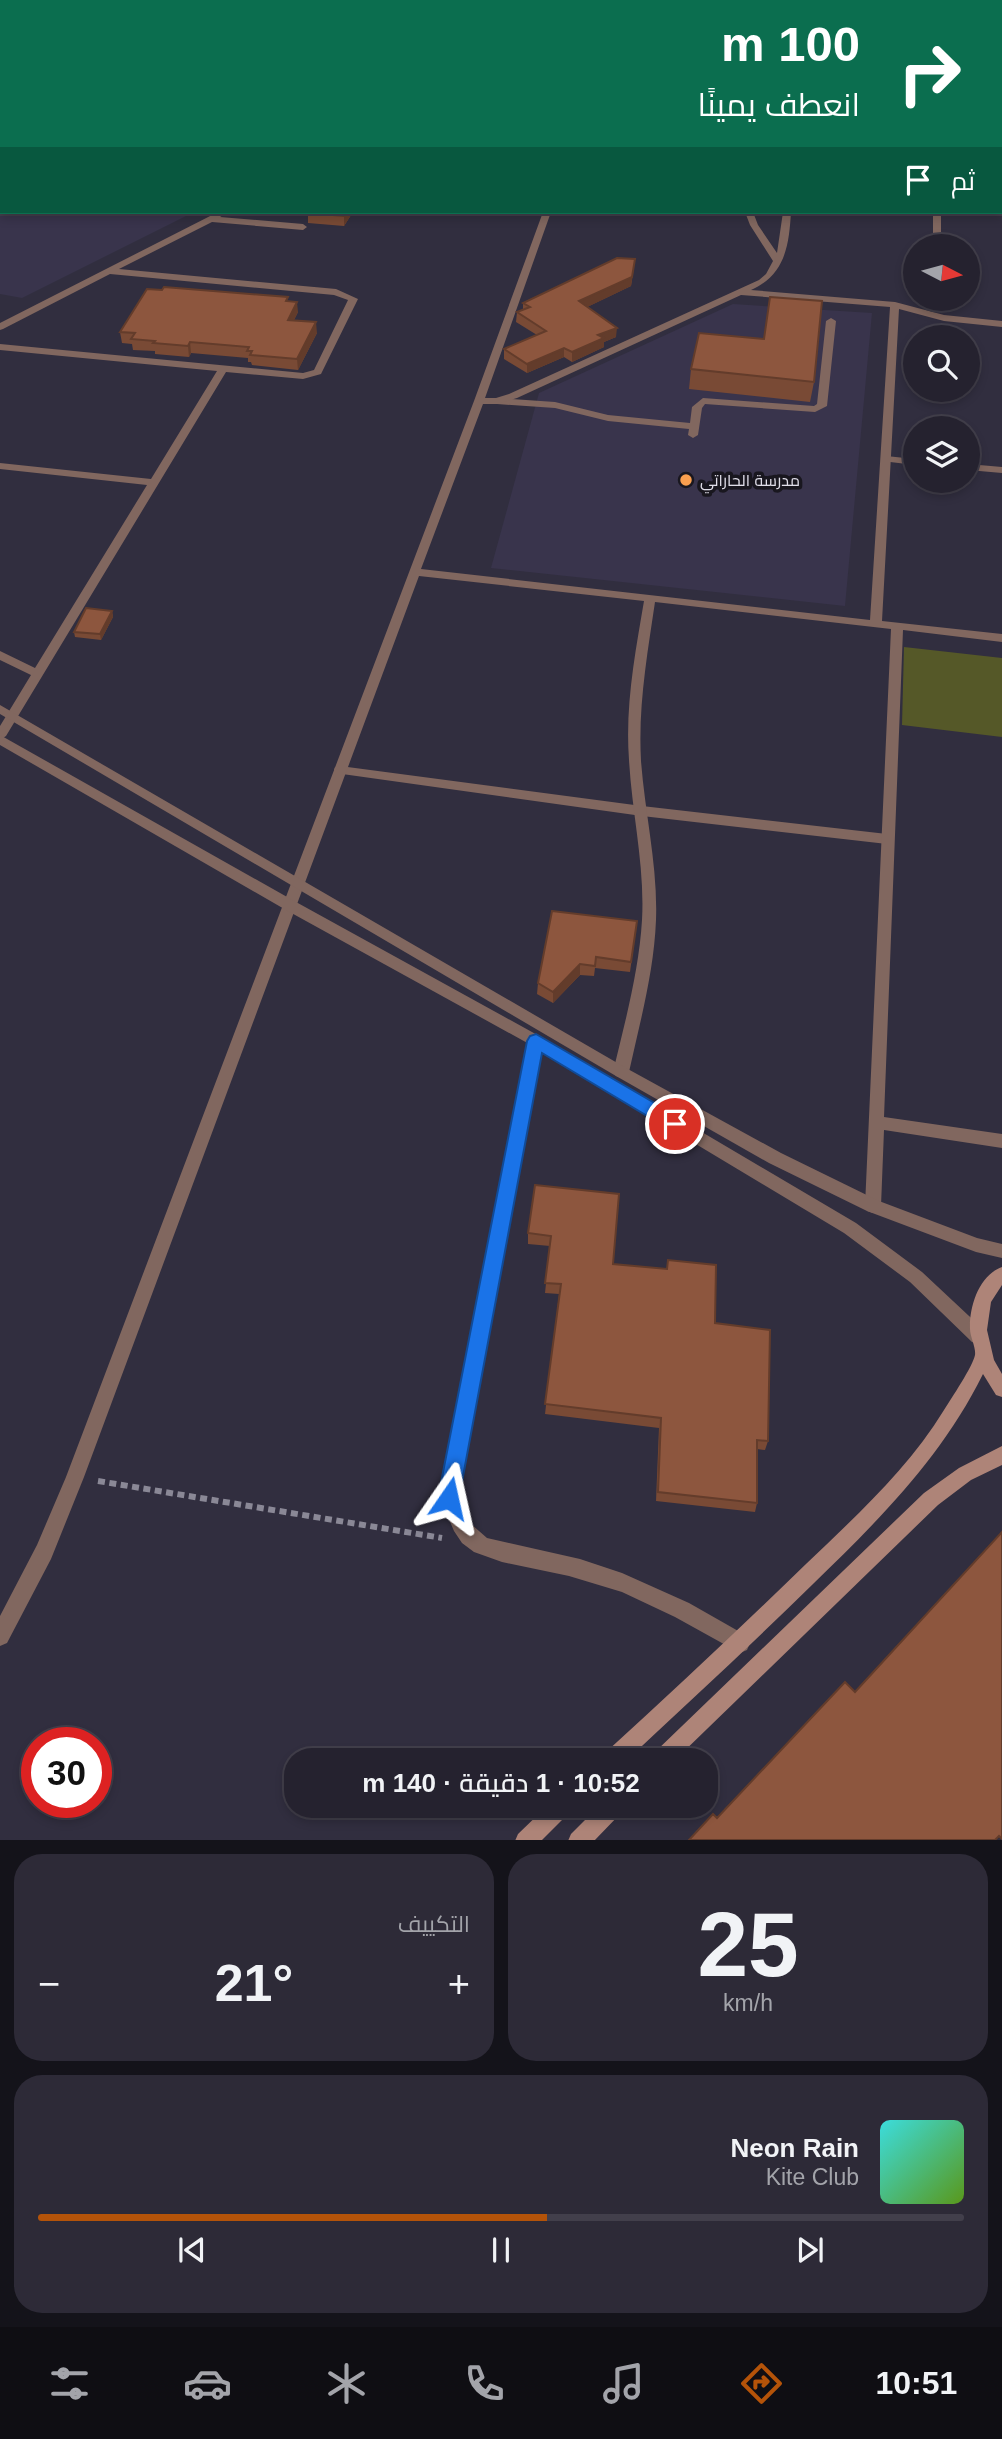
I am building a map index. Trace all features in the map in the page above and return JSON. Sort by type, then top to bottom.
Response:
[{"type":"main road","points":[[1002,1274],[984,1295],[978,1314],[978,1336],[983,1356],[1002,1389]]},
{"type":"main road","points":[[625,1748],[740,1643],[882,1504],[912,1471],[953,1416],[983,1356]]},
{"type":"main road","points":[[673,1748],[931,1499],[965,1474],[1002,1455]]},
{"type":"main road","points":[[525,1840],[549,1818]]},
{"type":"main road","points":[[578,1840],[601,1818]]},
{"type":"street","points":[[3,322],[220,214]]},
{"type":"street","points":[[0,1636],[44,1552],[75,1477],[291,906],[546,214]]},
{"type":"street","points":[[750,214],[777,260]]},
{"type":"street","points":[[497,401],[766,279],[773,272],[777,260],[787,214]]},
{"type":"street","points":[[937,214],[937,234]]},
{"type":"street","points":[[211,218],[303,227]]},
{"type":"street","points":[[0,347],[303,376],[318,372],[353,299],[350,295],[337,292],[108,271]]},
{"type":"street","points":[[736,292],[895,305],[1002,324]]},
{"type":"street","points":[[876,623],[895,305]]},
{"type":"street","points":[[479,401],[555,405],[615,419],[694,430],[699,403],[709,400],[814,409],[822,406],[831,321]]},
{"type":"street","points":[[223,369],[38,674],[6,713],[0,738],[291,906],[536,1041],[850,1228],[916,1277],[978,1336]]},
{"type":"street","points":[[886,460],[903,461]]},
{"type":"street","points":[[0,466],[154,483]]},
{"type":"street","points":[[980,468],[1002,470]]},
{"type":"street","points":[[415,572],[1002,638]]},
{"type":"street","points":[[621,1072],[646,954],[649,922],[650,891],[635,772],[634,715],[650,597]]},
{"type":"street","points":[[873,1206],[897,626]]},
{"type":"street","points":[[0,655],[38,674]]},
{"type":"street","points":[[6,713],[621,1072],[796,1170],[873,1206],[976,1245],[1002,1251]]},
{"type":"street","points":[[340,770],[642,811],[887,839]]},
{"type":"street","points":[[536,1041],[449,1498],[458,1525],[481,1545],[579,1568],[634,1586],[688,1610],[740,1643]]},
{"type":"street","points":[[876,1122],[1002,1140]]},
{"type":"path","points":[[75,1477],[481,1545]]},
{"type":"shaded area","points":[[0,214],[190,214],[22,298],[0,294]]},
{"type":"shaded area","name":"مدرسة الحاراتي","points":[[733,304],[872,313],[845,606],[491,568],[539,393]]},
{"type":"green space","points":[[904,647],[1002,658],[1002,737],[902,725]]},
{"type":"building","points":[[617,258],[635,259],[632,277],[579,301],[617,328],[598,335],[604,338],[572,352],[564,348],[527,364],[504,349],[546,331],[517,312],[530,307],[523,303]]},
{"type":"building","points":[[164,287],[288,297],[286,301],[297,302],[288,320],[316,322],[297,359],[250,355],[252,351],[247,351],[249,347],[190,342],[188,346],[153,343],[155,341],[131,339],[135,333],[120,332],[147,289],[162,290]]},
{"type":"building","points":[[770,297],[822,301],[814,382],[691,369],[699,333],[764,339]]},
{"type":"building","points":[[86,608],[112,611],[100,634],[74,632]]},
{"type":"building","points":[[552,911],[637,921],[631,962],[596,957],[595,966],[580,964],[553,992],[538,983]]},
{"type":"building","points":[[535,1185],[619,1194],[613,1264],[667,1269],[668,1260],[716,1265],[715,1323],[770,1330],[768,1441],[757,1440],[757,1503],[658,1492],[661,1418],[545,1404],[561,1284],[545,1283],[551,1236],[528,1233]]},
{"type":"building","points":[[1002,1532],[1002,1839],[999,1836],[995,1840],[689,1840],[709,1818],[718,1818],[845,1682],[855,1692]]},
{"type":"place","name":"مدرسة الحاراتي","points":[[686,480]]},
{"type":"route","points":[[449,1498],[536,1041],[675,1124]]}]
